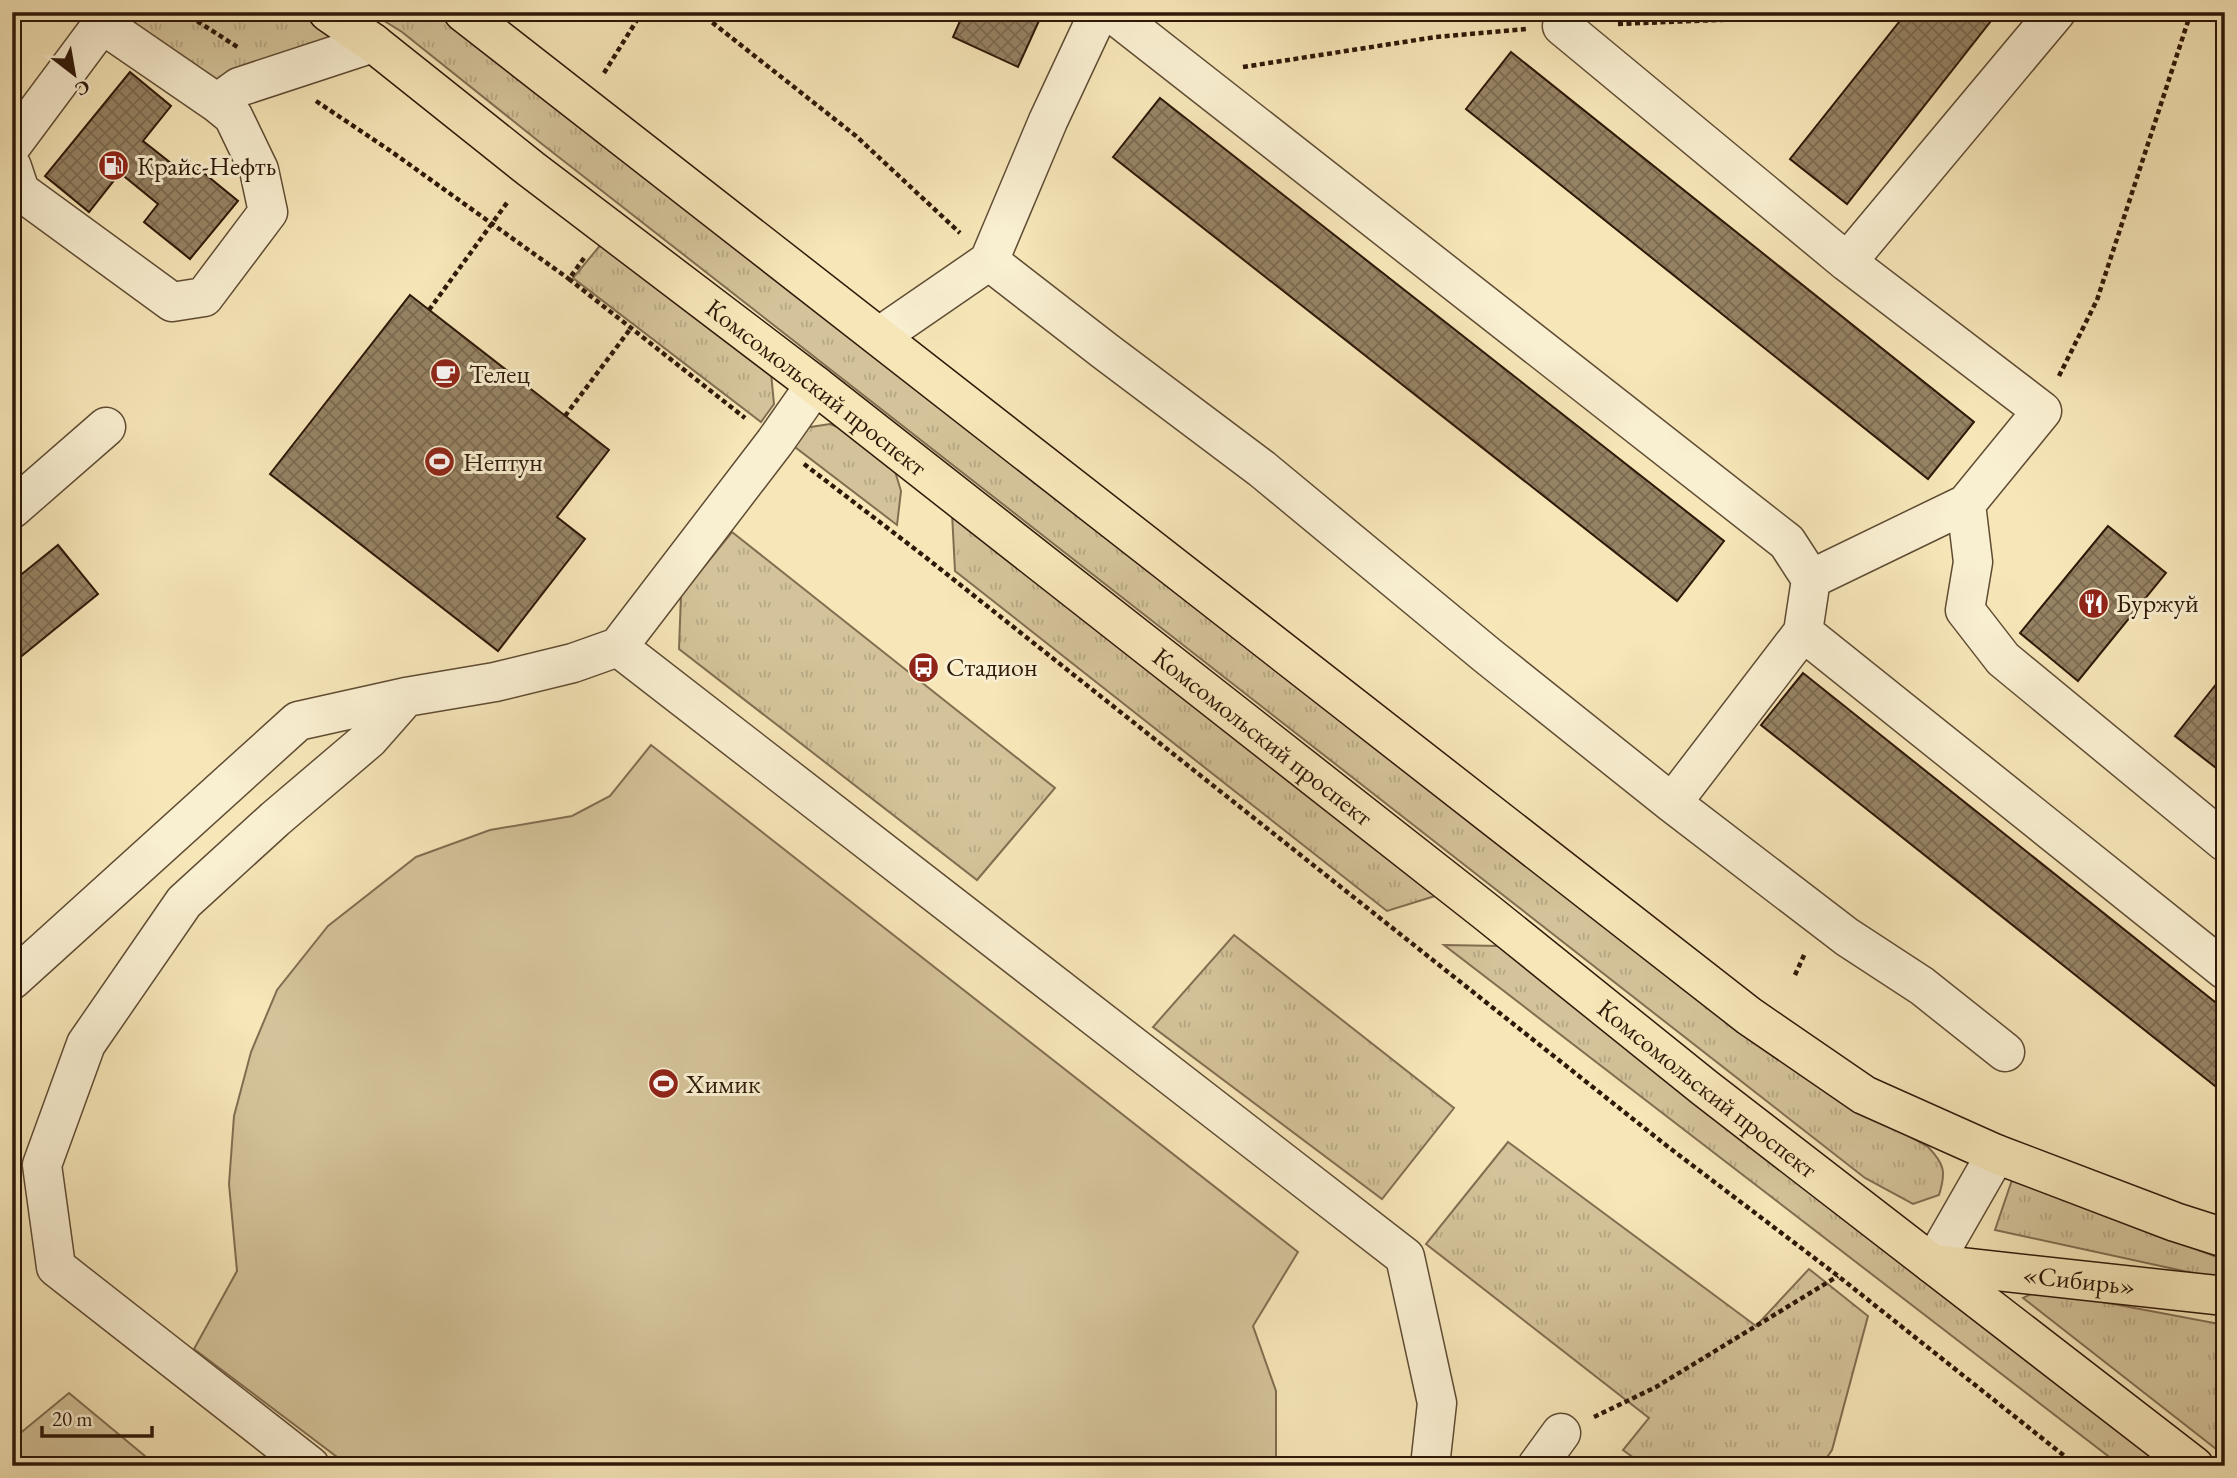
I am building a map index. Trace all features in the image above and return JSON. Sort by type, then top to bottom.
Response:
[{"type":"main road","name":"Комсомольский проспект","points":[[328,12],[373,43],[531,169],[815,385],[1485,911],[1705,1088],[2193,1466]]},
{"type":"main road","points":[[463,12],[1749,1016],[1864,1095],[1996,1154],[2175,1222],[2225,1238]]},
{"type":"main road","name":"«Сибирь»","points":[[1933,1264],[2225,1296]]},
{"type":"street","points":[[880,336],[989,261],[1048,121],[1099,12]]},
{"type":"street","points":[[1111,12],[1787,541],[1811,579],[1802,632],[1672,803]]},
{"type":"street","points":[[1847,262],[2056,12]]},
{"type":"street","points":[[12,145],[100,18],[233,116],[259,170],[268,212],[204,297],[172,302],[20,191],[12,167]]},
{"type":"street","points":[[1562,26],[1847,262],[2042,411],[1966,504],[1811,579]]},
{"type":"street","points":[[217,103],[239,87],[373,43]]},
{"type":"street","points":[[989,261],[1262,469],[1488,656],[1672,803],[1847,937],[1922,986],[2005,1052]]},
{"type":"street","points":[[12,981],[298,721],[407,697],[495,682],[573,663],[618,648],[775,442],[815,385]]},
{"type":"street","points":[[12,509],[106,427]]},
{"type":"street","points":[[1966,504],[1973,562],[1965,610],[2003,659],[2225,842]]},
{"type":"street","points":[[1802,632],[2225,970]]},
{"type":"street","points":[[618,648],[1405,1257],[1437,1404],[1430,1466]]},
{"type":"street","points":[[310,1466],[56,1267],[42,1165],[86,1044],[184,902],[275,819],[369,739],[407,697]]},
{"type":"street","points":[[1933,1264],[1996,1154]]},
{"type":"street","points":[[1537,1466],[1561,1433]]},
{"type":"path","points":[[183,12],[250,55]]},
{"type":"path","points":[[597,82],[642,12]]},
{"type":"path","points":[[699,12],[856,136],[989,261]]},
{"type":"path","points":[[1191,75],[1436,37],[1562,26],[1793,17],[1798,12]]},
{"type":"path","points":[[2042,411],[2097,300],[2191,12]]},
{"type":"path","points":[[308,96],[569,279],[924,556],[1667,1146],[1839,1276],[2077,1466]]},
{"type":"path","points":[[429,310],[511,196]]},
{"type":"path","points":[[569,279],[588,254]]},
{"type":"path","points":[[565,416],[631,328]]},
{"type":"path","points":[[1561,1433],[1656,1387],[1839,1276]]},
{"type":"green space","points":[[99,12],[328,12],[373,43],[217,103]]},
{"type":"green space","points":[[370,12],[438,12],[1809,1079],[1928,1147],[1941,1164],[1943,1181],[1939,1195],[1913,1204],[1865,1178],[402,32]]},
{"type":"green space","points":[[603,242],[771,373],[774,404],[761,422],[573,278]]},
{"type":"green space","points":[[830,424],[848,431],[894,468],[901,491],[897,525],[791,444],[804,428]]},
{"type":"green space","points":[[952,513],[1435,896],[1387,911],[955,571]]},
{"type":"green space","points":[[732,532],[1055,788],[977,880],[679,649],[681,595]]},
{"type":"green space","name":"Химик","points":[[651,745],[1298,1252],[1253,1326],[1276,1391],[1276,1466],[349,1466],[194,1349],[237,1271],[229,1184],[234,1116],[251,1052],[277,990],[328,926],[416,857],[490,830],[572,816],[610,796]]},
{"type":"green space","points":[[1234,935],[1454,1108],[1382,1199],[1153,1027]]},
{"type":"green space","points":[[1444,945],[1501,946],[2168,1466],[2121,1466]]},
{"type":"green space","points":[[1508,1142],[1756,1326],[1809,1269],[1868,1316],[1832,1450],[1821,1466],[1645,1466],[1623,1450],[1649,1418],[1426,1244]]},
{"type":"green space","points":[[2012,1180],[2225,1260],[2225,1280],[1995,1230]]},
{"type":"green space","points":[[2039,1290],[2225,1325],[2225,1456],[2023,1298]]},
{"type":"green space","points":[[69,1393],[157,1466],[12,1466],[12,1440]]},
{"type":"building","points":[[964,12],[1043,12],[1018,67],[953,37]]},
{"type":"building","points":[[1907,12],[1998,12],[1847,204],[1790,159]]},
{"type":"building","points":[[1511,52],[1974,422],[1928,479],[1466,109]]},
{"type":"building","name":"Крайс-Нефть","points":[[130,72],[171,106],[143,141],[181,171],[189,161],[238,201],[190,259],[144,222],[158,204],[120,173],[89,212],[45,176]]},
{"type":"building","points":[[1160,98],[1724,541],[1677,601],[1113,157]]},
{"type":"building","name":"Нептун","points":[[410,295],[609,450],[557,517],[585,539],[498,651],[270,474]]},
{"type":"building","name":"Буржуй","points":[[2108,526],[2166,573],[2078,681],[2020,633]]},
{"type":"building","points":[[58,545],[98,594],[12,664],[12,582]]},
{"type":"building","points":[[1803,673],[2225,1010],[2225,1094],[1761,725]]},
{"type":"building","points":[[2225,673],[2225,775],[2175,736]]},
{"type":"place","name":"Крайс-Нефть","points":[[114,166]]},
{"type":"place","name":"Телец","points":[[446,374]]},
{"type":"place","name":"Нептун","points":[[440,462]]},
{"type":"place","name":"Буржуй","points":[[2093,603]]},
{"type":"place","name":"Стадион","points":[[923,667]]},
{"type":"place","name":"Химик","points":[[663,1084]]}]
